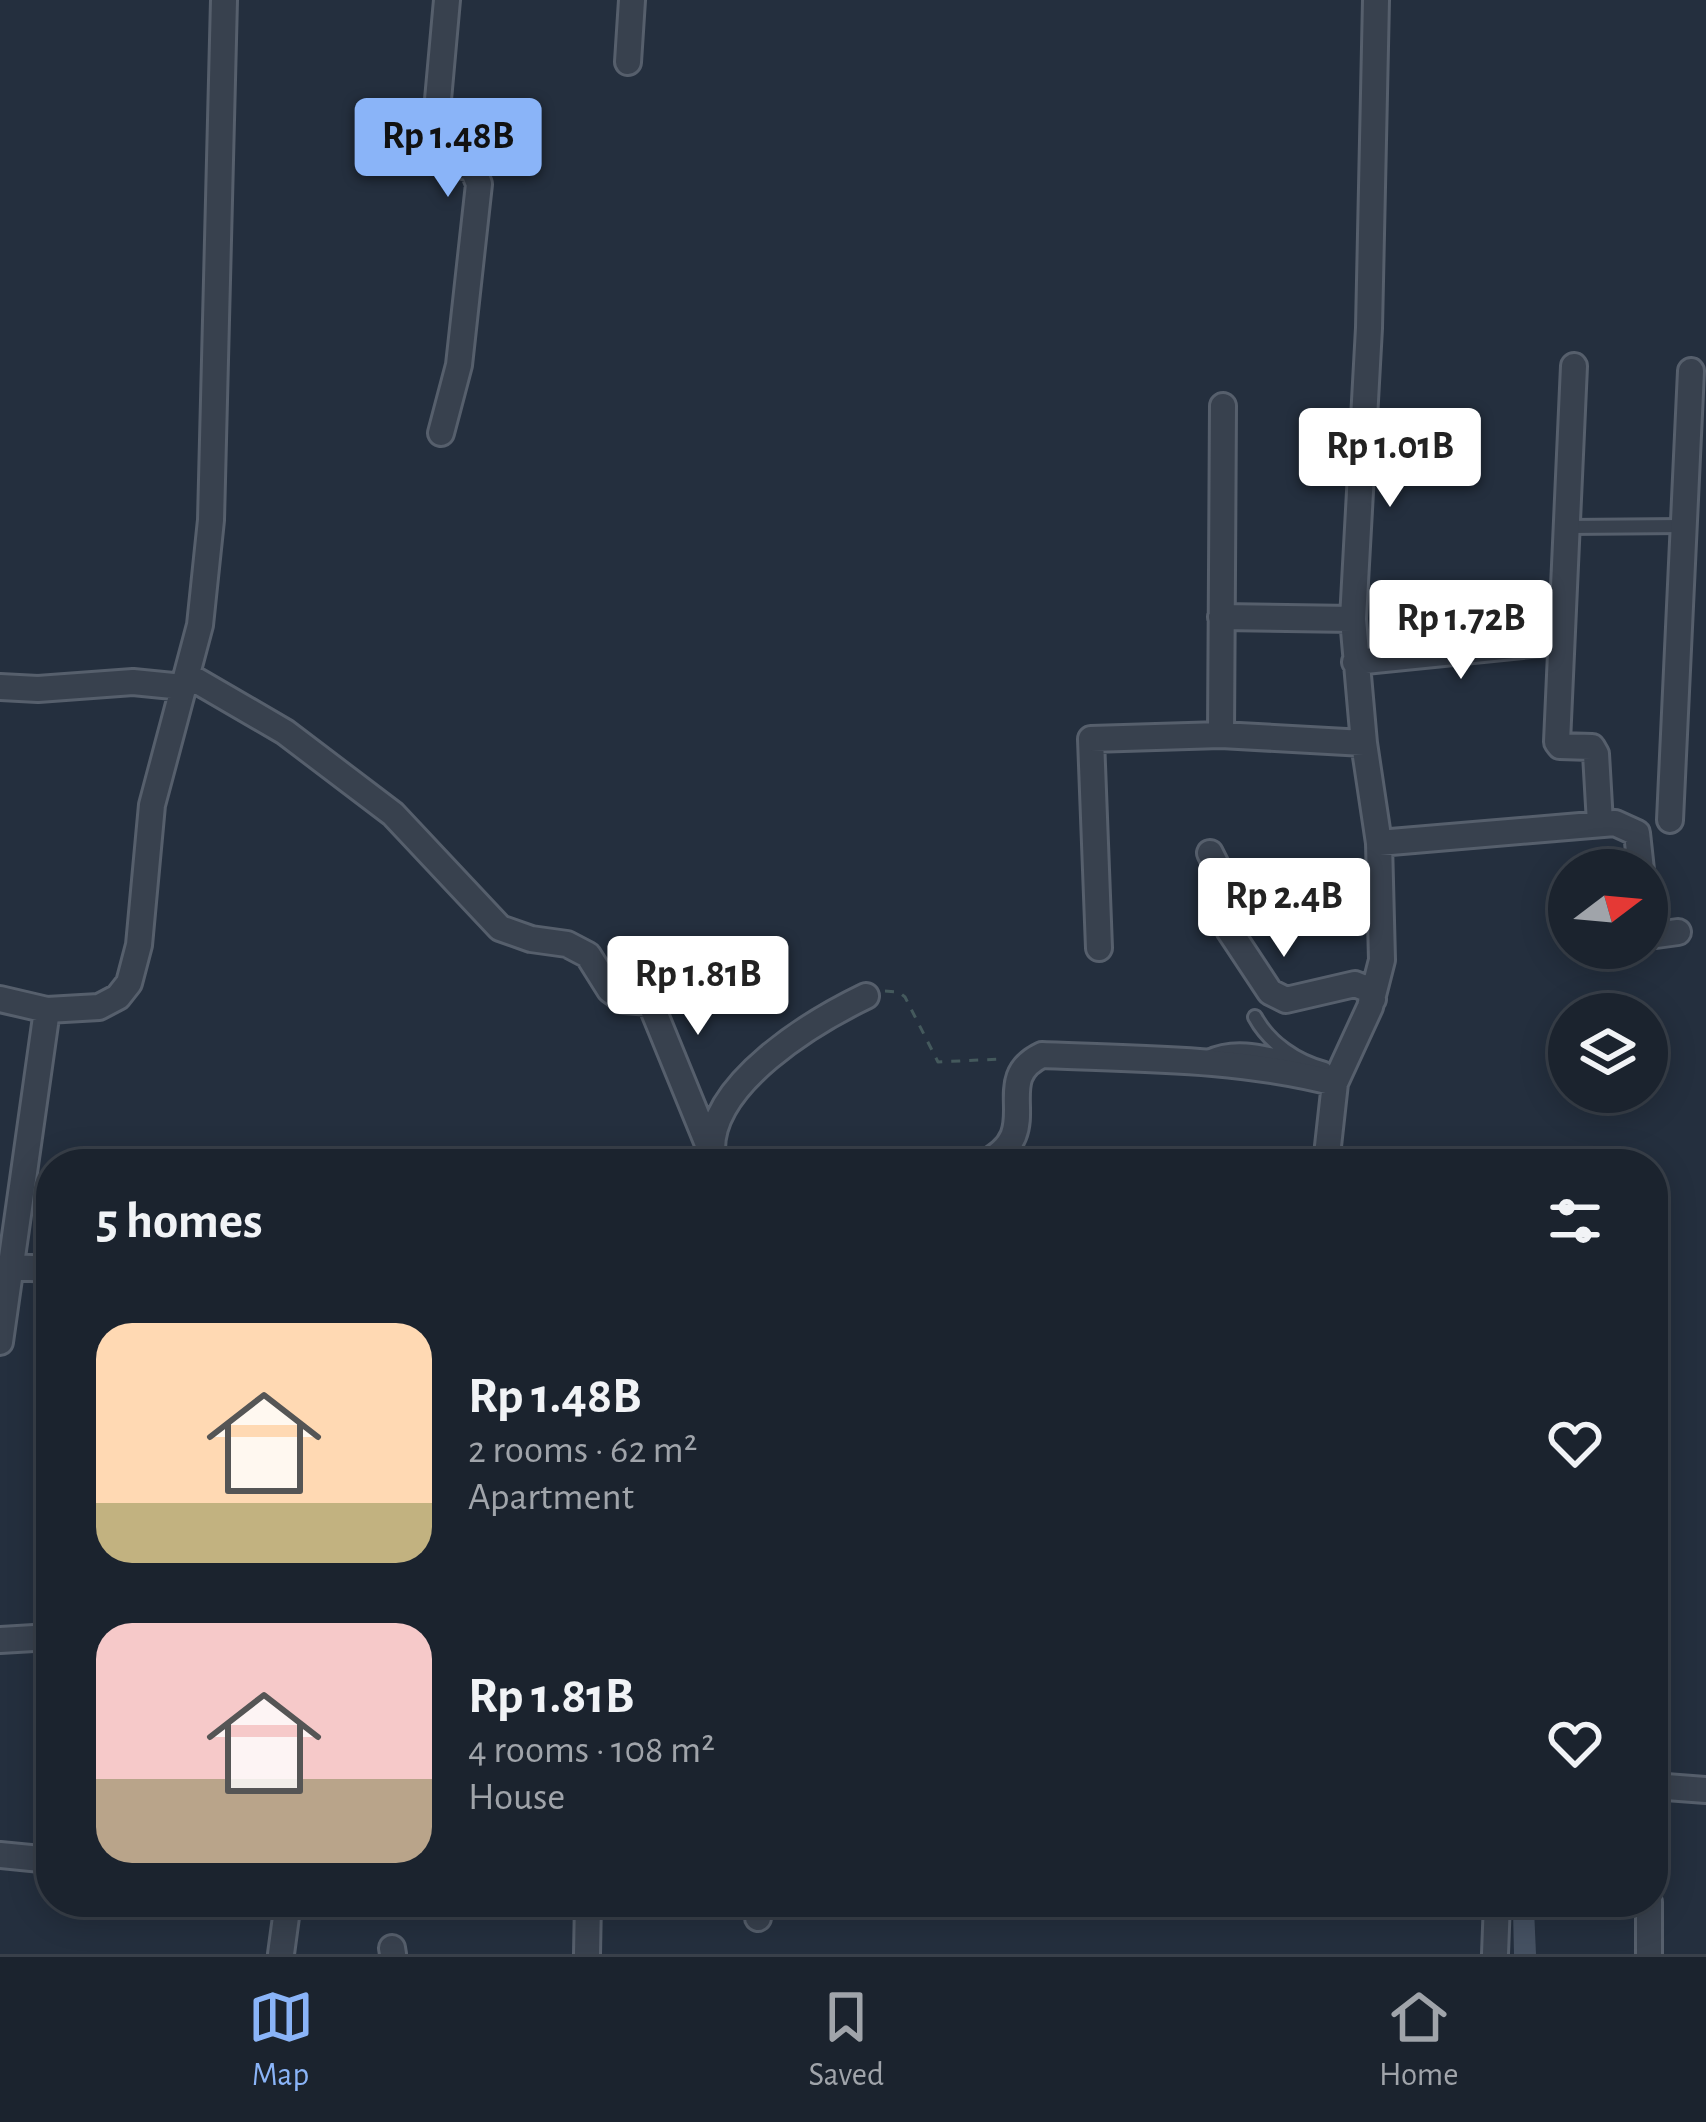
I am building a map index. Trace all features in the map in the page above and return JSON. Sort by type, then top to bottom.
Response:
[{"type":"street","points":[[0,999],[47,1010],[98,1006],[118,998],[129,982],[139,945],[152,805],[200,625],[212,520],[224,0]]},
{"type":"street","points":[[441,433],[459,365],[478,196],[473,169],[443,159],[434,144],[446,0]]},
{"type":"street","points":[[628,62],[632,0]]},
{"type":"street","points":[[1328,1149],[1336,1077],[1371,1003],[1383,937],[1379,843],[1353,619],[1369,328],[1376,0]]},
{"type":"street","points":[[1574,366],[1557,742],[1592,747],[1596,754],[1600,823]]},
{"type":"street","points":[[1670,820],[1685,577],[1682,526],[1691,371]]},
{"type":"street","points":[[1221,735],[1223,406]]},
{"type":"street","points":[[1221,617],[1353,619]]},
{"type":"street","points":[[1355,662],[1561,641]]},
{"type":"street","points":[[0,687],[185,681],[285,731],[393,814],[500,928],[567,944],[588,955],[610,990],[628,1002],[646,1001],[653,1007],[709,1149]]},
{"type":"street","points":[[1099,948],[1091,739],[1221,735],[1364,743]]},
{"type":"street","points":[[1379,843],[1615,823],[1637,833],[1639,849]]},
{"type":"street","points":[[1210,853],[1220,873],[1229,930],[1270,992],[1286,1000],[1355,984],[1367,988],[1371,1003]]},
{"type":"street","points":[[1668,933],[1678,932]]},
{"type":"street","points":[[714,1149],[716,1117],[740,1087],[790,1041],[866,996]]},
{"type":"street","points":[[0,1342],[11,1267],[8,1230],[47,1010]]},
{"type":"street","points":[[1007,1149],[1012,1142],[1018,1082],[1026,1065],[1042,1055],[1200,1061],[1336,1077]]},
{"type":"street","points":[[11,1267],[36,1268]]},
{"type":"street","points":[[0,1640],[36,1638]]},
{"type":"street","points":[[1668,1787],[1706,1790]]},
{"type":"street","points":[[0,1856],[36,1859]]},
{"type":"street","points":[[281,1954],[286,1917]]},
{"type":"street","points":[[587,1954],[588,1917]]},
{"type":"street","points":[[1495,1954],[1496,1917]]},
{"type":"street","points":[[1649,1917],[1649,1954]]},
{"type":"lane","points":[[1569,527],[1682,526]]},
{"type":"lane","points":[[1255,1017],[1264,1033],[1300,1061],[1336,1077]]},
{"type":"lane","points":[[1200,1061],[1232,1049],[1300,1061]]},
{"type":"path","points":[[866,996],[885,991],[903,994],[938,1062],[994,1058],[1026,1065]]},
{"type":"building","points":[[1513,1917],[1534,1917],[1536,1954],[1514,1954]]}]
